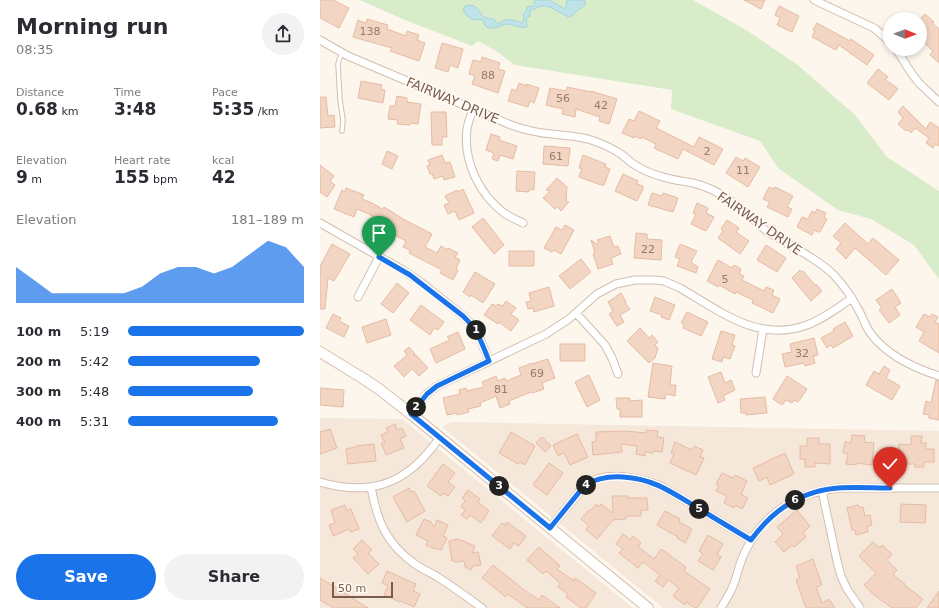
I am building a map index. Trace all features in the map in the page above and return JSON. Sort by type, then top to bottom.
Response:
[{"type":"main road","points":[[320,352],[379,389],[440,437],[648,608]]},
{"type":"street","points":[[814,0],[874,28],[883,36]]},
{"type":"street","name":"FAIRWAY DRIVE","points":[[320,40],[342,53],[511,125],[531,131],[578,137],[594,141],[612,149],[646,171],[666,178],[700,185],[714,191],[731,201],[770,233],[822,265],[842,285],[852,298],[871,334],[883,346],[906,363],[939,376]]},
{"type":"street","points":[[900,56],[919,83],[939,102]]},
{"type":"street","points":[[473,108],[469,122],[467,139],[468,157],[475,176],[492,202],[505,214],[523,223]]},
{"type":"street","points":[[320,223],[401,269],[416,279],[470,322],[477,331],[489,361]]},
{"type":"street","points":[[358,297],[379,257]]},
{"type":"street","points":[[411,414],[427,394],[437,386],[546,334],[562,324],[597,294],[616,284],[635,280],[654,280],[668,283],[680,288],[740,322],[763,329],[782,330],[808,325],[852,298]]},
{"type":"street","points":[[576,313],[606,345],[618,374]]},
{"type":"street","points":[[756,373],[763,329]]},
{"type":"street","points":[[320,482],[344,488],[361,488],[371,487],[392,481],[408,472],[421,461],[440,437]]},
{"type":"street","points":[[550,528],[585,485],[598,478],[621,477],[642,479],[653,482],[751,540]]},
{"type":"street","points":[[371,487],[375,507],[381,525],[389,540],[402,554],[416,565],[459,591],[482,608]]},
{"type":"street","points":[[721,608],[733,587],[743,555],[751,540],[766,520],[784,506],[805,495],[841,488],[939,488]]},
{"type":"street","points":[[822,491],[841,576],[847,589],[860,608]]},
{"type":"lane","points":[[342,53],[338,64],[340,100],[343,120],[342,132]]},
{"type":"shaded area","points":[[320,418],[402,419],[633,608],[320,608]]},
{"type":"shaded area","points":[[451,422],[939,431],[939,608],[663,608],[442,427]]},
{"type":"green space","points":[[360,0],[693,0],[748,31],[799,66],[855,115],[887,157],[939,191],[939,279],[914,245],[871,219],[838,210],[778,168],[760,141],[671,109],[672,90],[515,65],[496,51],[478,41],[472,46],[400,18]]},
{"type":"water","points":[[535,0],[549,0],[565,9],[567,0],[585,0],[585,5],[569,17],[552,8],[543,6],[530,10],[530,17],[526,18],[527,27],[504,24],[496,28],[488,28],[485,26],[483,20],[474,20],[467,16],[463,10],[465,6],[472,5],[477,8],[482,16],[494,19],[498,24],[504,20],[512,20],[522,23],[524,19],[523,14],[526,12],[527,7],[534,5]]},
{"type":"building","points":[[320,0],[333,0],[349,8],[339,28],[320,18]]},
{"type":"building","points":[[744,0],[765,0],[761,9]]},
{"type":"building","points":[[779,6],[799,16],[792,32],[777,25],[780,18],[775,15]]},
{"type":"building","points":[[927,16],[939,29],[939,63],[930,55],[933,51],[927,45]]},
{"type":"building","points":[[367,19],[388,25],[387,29],[406,36],[407,31],[419,35],[417,40],[425,43],[419,61],[390,51],[392,48],[353,37],[358,20],[366,23]]},
{"type":"building","points":[[817,23],[850,41],[851,39],[874,55],[867,65],[839,45],[836,50],[812,37],[815,31],[813,30]]},
{"type":"building","points":[[442,43],[463,49],[458,68],[450,65],[448,72],[435,68]]},
{"type":"building","points":[[482,57],[500,63],[498,69],[505,71],[498,93],[472,84],[475,76],[469,74],[473,60],[481,62]]},
{"type":"building","points":[[878,69],[888,77],[885,79],[898,89],[889,100],[867,83]]},
{"type":"building","points":[[361,81],[382,85],[381,89],[385,90],[383,103],[358,98]]},
{"type":"building","points":[[519,83],[526,86],[526,84],[539,88],[534,103],[530,101],[528,107],[508,101],[512,89],[516,91]]},
{"type":"building","points":[[567,87],[591,91],[617,99],[609,124],[599,121],[600,117],[576,109],[575,117],[562,114],[563,109],[546,105],[550,88],[566,91]]},
{"type":"building","points":[[397,96],[407,98],[407,102],[421,104],[418,124],[397,124],[398,120],[388,119],[390,106],[395,106]]},
{"type":"building","points":[[320,97],[326,97],[328,116],[334,115],[335,127],[320,128]]},
{"type":"building","points":[[903,106],[926,129],[930,122],[939,128],[939,146],[935,144],[933,148],[926,143],[929,138],[915,128],[911,133],[908,130],[906,131],[898,124],[903,118],[898,112]]},
{"type":"building","points":[[639,111],[660,121],[656,128],[694,147],[699,137],[723,149],[714,165],[683,149],[678,159],[654,148],[656,144],[642,137],[641,139],[635,136],[634,138],[622,133],[629,119],[634,121]]},
{"type":"building","points":[[431,112],[446,112],[447,137],[442,137],[442,145],[432,145]]},
{"type":"building","points":[[491,134],[500,137],[499,140],[517,146],[513,159],[500,155],[498,161],[492,159],[494,153],[486,150]]},
{"type":"building","points":[[544,146],[570,148],[568,166],[543,164]]},
{"type":"building","points":[[387,151],[398,156],[392,169],[382,164]]},
{"type":"building","points":[[442,155],[445,163],[450,162],[455,177],[444,180],[443,176],[434,179],[432,174],[430,174],[427,166],[430,165],[428,160]]},
{"type":"building","points":[[583,155],[606,164],[605,167],[610,169],[604,185],[579,177],[582,169],[579,168]]},
{"type":"building","points":[[736,157],[743,161],[745,158],[760,167],[748,187],[726,173]]},
{"type":"building","points":[[320,165],[334,176],[330,181],[335,185],[327,197],[320,192]]},
{"type":"building","points":[[517,171],[535,172],[534,190],[529,189],[529,192],[516,191]]},
{"type":"building","points":[[623,174],[638,181],[637,184],[643,186],[637,201],[615,191]]},
{"type":"building","points":[[557,178],[567,187],[566,202],[569,202],[561,211],[557,207],[555,209],[543,198],[550,191],[546,190]]},
{"type":"building","points":[[769,187],[774,189],[775,187],[793,196],[787,207],[792,209],[788,217],[767,207],[770,202],[763,199]]},
{"type":"building","points":[[346,188],[364,195],[362,199],[382,209],[384,207],[432,234],[425,247],[437,253],[441,246],[447,250],[448,248],[458,253],[455,257],[460,260],[456,268],[458,270],[453,280],[440,273],[442,270],[409,253],[410,250],[403,247],[406,241],[383,229],[380,234],[371,229],[376,219],[369,214],[357,209],[354,217],[334,209],[342,190],[345,192]]},
{"type":"building","points":[[463,189],[474,213],[459,220],[455,211],[448,214],[444,205],[449,203],[445,196],[457,190],[458,192]]},
{"type":"building","points":[[652,193],[662,196],[663,193],[678,198],[673,212],[648,205]]},
{"type":"building","points":[[697,203],[708,208],[706,213],[714,217],[706,231],[691,224],[696,214],[693,213]]},
{"type":"building","points":[[817,209],[826,213],[824,217],[827,219],[820,232],[814,230],[812,235],[797,227],[802,217],[808,219],[812,211],[815,213]]},
{"type":"building","points":[[483,218],[504,245],[494,254],[472,227]]},
{"type":"building","points":[[727,220],[739,228],[736,232],[749,241],[740,254],[718,238],[723,231],[721,229]]},
{"type":"building","points":[[845,223],[868,244],[873,238],[899,260],[886,275],[855,248],[846,259],[836,249],[841,243],[833,236]]},
{"type":"building","points":[[565,225],[574,230],[561,254],[554,250],[552,252],[544,248],[556,227],[562,230]]},
{"type":"building","points":[[636,233],[647,234],[647,239],[662,240],[661,260],[634,258]]},
{"type":"building","points":[[610,236],[614,247],[618,246],[621,254],[611,258],[613,264],[598,269],[593,254],[595,253],[591,240],[597,244],[599,242],[597,240]]},
{"type":"building","points":[[332,244],[350,254],[334,281],[328,278],[325,309],[320,309],[320,266]]},
{"type":"building","points":[[680,244],[697,251],[691,262],[698,267],[696,273],[677,266],[680,259],[675,257]]},
{"type":"building","points":[[766,245],[786,258],[777,272],[757,260]]},
{"type":"building","points":[[509,251],[534,251],[534,266],[509,266]]},
{"type":"building","points":[[581,259],[591,272],[570,289],[559,276]]},
{"type":"building","points":[[718,260],[732,268],[734,265],[741,269],[739,274],[744,276],[742,280],[764,291],[766,287],[774,290],[772,295],[780,299],[773,313],[752,303],[753,300],[736,292],[735,294],[719,285],[718,287],[707,281]]},
{"type":"building","points":[[800,270],[802,272],[803,271],[822,291],[811,301],[792,278]]},
{"type":"building","points":[[475,272],[495,284],[483,303],[471,295],[470,297],[463,292]]},
{"type":"building","points":[[397,283],[409,293],[393,313],[381,304]]},
{"type":"building","points":[[549,287],[554,306],[534,312],[533,308],[528,309],[526,302],[531,301],[529,293]]},
{"type":"building","points":[[892,289],[901,303],[895,307],[900,315],[889,323],[879,310],[882,308],[876,300]]},
{"type":"building","points":[[621,293],[626,302],[625,303],[630,309],[620,315],[624,322],[617,326],[609,314],[613,311],[608,302]]},
{"type":"building","points":[[655,297],[675,305],[669,320],[661,317],[662,315],[650,311]]},
{"type":"building","points":[[506,301],[516,308],[511,314],[519,320],[511,331],[499,322],[498,324],[484,315],[492,304],[496,306],[498,304],[503,306]]},
{"type":"building","points":[[421,305],[444,322],[438,330],[434,328],[430,335],[410,320]]},
{"type":"building","points":[[687,312],[708,322],[701,336],[683,328],[684,324],[681,323]]},
{"type":"building","points":[[333,314],[341,318],[339,321],[349,326],[344,337],[326,328]]},
{"type":"building","points":[[924,314],[930,317],[932,314],[938,317],[935,322],[939,324],[939,353],[919,341],[924,332],[916,327]]},
{"type":"building","points":[[386,319],[391,335],[367,343],[362,327]]},
{"type":"building","points":[[845,322],[853,336],[833,348],[831,345],[827,348],[821,338],[834,331],[833,329]]},
{"type":"building","points":[[640,328],[649,338],[652,335],[658,342],[655,345],[658,348],[655,358],[649,363],[627,341]]},
{"type":"building","points":[[721,331],[735,335],[732,345],[735,346],[730,359],[723,357],[722,362],[712,359]]},
{"type":"building","points":[[458,332],[465,349],[436,363],[430,349],[450,340],[447,337]]},
{"type":"building","points":[[814,338],[818,355],[813,356],[815,363],[805,366],[804,363],[785,367],[782,354],[792,352],[790,344]]},
{"type":"building","points":[[560,344],[585,344],[585,361],[560,361]]},
{"type":"building","points":[[409,347],[415,354],[414,356],[416,355],[428,368],[419,376],[412,369],[404,377],[394,366],[407,355],[404,351]]},
{"type":"building","points":[[548,359],[555,378],[542,383],[544,389],[531,392],[509,401],[510,404],[500,408],[496,396],[480,403],[481,406],[468,409],[469,412],[457,415],[457,413],[447,415],[443,398],[460,394],[459,390],[466,388],[467,391],[484,387],[482,382],[496,376],[498,381],[505,378],[506,381],[521,375],[519,368]]},
{"type":"building","points":[[653,363],[672,366],[670,385],[676,385],[675,396],[666,394],[665,399],[648,397]]},
{"type":"building","points":[[884,366],[890,370],[886,378],[900,386],[892,400],[866,385],[874,371],[879,374]]},
{"type":"building","points":[[721,372],[725,383],[731,380],[735,390],[723,396],[725,400],[718,403],[708,377]]},
{"type":"building","points":[[589,375],[600,400],[587,407],[575,382]]},
{"type":"building","points":[[787,376],[807,389],[798,402],[794,400],[792,403],[786,400],[782,405],[773,399]]},
{"type":"building","points":[[936,380],[939,381],[939,420],[929,418],[929,415],[923,414],[926,401],[931,403]]},
{"type":"building","points":[[320,388],[344,390],[343,407],[320,405]]},
{"type":"building","points":[[765,397],[767,413],[746,415],[746,413],[741,413],[740,399]]},
{"type":"building","points":[[616,398],[630,398],[630,401],[642,400],[642,417],[620,417],[620,409],[617,409]]},
{"type":"building","points":[[395,424],[397,430],[402,428],[406,436],[400,439],[404,448],[386,455],[381,443],[385,443],[381,435],[388,432],[386,428]]},
{"type":"building","points":[[330,429],[337,448],[320,454],[320,432]]},
{"type":"building","points":[[646,430],[658,431],[657,437],[664,438],[662,452],[645,452],[645,456],[636,454],[637,446],[621,444],[622,452],[593,455],[592,442],[596,441],[596,432],[625,431],[646,433]]},
{"type":"building","points":[[511,432],[535,446],[525,465],[520,462],[518,464],[499,453]]},
{"type":"building","points":[[577,434],[588,457],[570,465],[564,453],[558,456],[553,445]]},
{"type":"building","points":[[852,435],[865,436],[864,442],[874,443],[872,465],[856,463],[856,465],[846,464],[848,454],[843,453],[845,442],[851,443]]},
{"type":"building","points":[[911,436],[922,436],[921,443],[926,443],[926,449],[934,449],[934,462],[924,462],[924,467],[915,467],[915,464],[907,464],[907,459],[899,459],[899,444],[911,445]]},
{"type":"building","points":[[542,437],[551,446],[545,452],[536,443]]},
{"type":"building","points":[[807,438],[819,438],[819,444],[830,444],[830,464],[815,463],[815,467],[805,467],[805,459],[800,459],[800,446],[807,446]]},
{"type":"building","points":[[675,442],[692,450],[694,446],[703,450],[700,457],[704,458],[696,475],[670,463],[674,453],[671,453]]},
{"type":"building","points":[[374,444],[376,461],[348,464],[346,449]]},
{"type":"building","points":[[785,453],[794,474],[770,485],[767,477],[759,481],[753,468]]},
{"type":"building","points":[[549,463],[563,473],[547,495],[533,485]]},
{"type":"building","points":[[443,464],[455,473],[448,482],[455,487],[448,496],[443,493],[441,496],[427,486]]},
{"type":"building","points":[[722,473],[733,478],[735,475],[747,481],[741,494],[748,498],[742,509],[735,505],[734,508],[724,503],[727,496],[716,491],[719,486],[716,484]]},
{"type":"building","points":[[409,488],[411,492],[414,491],[425,511],[407,522],[393,497]]},
{"type":"building","points":[[468,490],[480,499],[478,502],[489,511],[481,523],[470,515],[467,519],[461,515],[465,510],[461,507],[465,501],[462,498]]},
{"type":"building","points":[[612,496],[647,498],[648,510],[641,510],[641,516],[626,516],[626,519],[613,520],[597,539],[586,530],[589,526],[581,519],[596,504],[598,507],[601,504],[613,513]]},
{"type":"building","points":[[901,504],[926,505],[925,523],[900,522]]},
{"type":"building","points":[[345,505],[347,511],[351,509],[359,529],[351,532],[349,529],[333,536],[329,525],[335,523],[331,510]]},
{"type":"building","points":[[858,505],[859,507],[863,507],[865,516],[870,515],[872,525],[867,526],[868,532],[856,535],[855,530],[852,530],[847,508]]},
{"type":"building","points":[[797,510],[810,526],[803,533],[806,537],[794,547],[792,545],[784,552],[775,542],[783,534],[777,527]]},
{"type":"building","points":[[665,511],[680,519],[679,522],[692,529],[685,543],[677,538],[678,537],[657,525]]},
{"type":"building","points":[[424,519],[431,522],[434,527],[437,520],[448,525],[443,536],[447,538],[441,550],[426,545],[428,541],[416,535]]},
{"type":"building","points":[[507,522],[526,536],[519,546],[514,543],[510,549],[492,536],[502,523],[505,525]]},
{"type":"building","points":[[623,534],[630,540],[633,536],[641,543],[638,547],[654,559],[661,549],[686,567],[684,571],[710,589],[697,608],[686,602],[685,605],[673,596],[679,588],[668,580],[663,587],[655,581],[660,575],[643,562],[638,568],[619,553],[623,549],[616,544]]},
{"type":"building","points":[[708,535],[723,544],[717,554],[721,557],[713,570],[698,561],[703,554],[699,551]]},
{"type":"building","points":[[458,539],[475,546],[472,553],[478,552],[481,565],[473,566],[471,570],[465,567],[464,561],[452,561],[449,541]]},
{"type":"building","points":[[362,540],[372,550],[368,553],[379,564],[368,574],[353,558],[358,554],[353,549]]},
{"type":"building","points":[[873,542],[880,548],[882,545],[892,554],[887,560],[897,570],[893,575],[923,599],[916,608],[892,608],[874,595],[864,585],[876,573],[859,556]]},
{"type":"building","points":[[539,547],[560,566],[557,569],[574,581],[575,578],[596,593],[586,608],[581,608],[566,597],[568,594],[558,587],[560,583],[546,571],[543,574],[527,560]]},
{"type":"building","points":[[813,559],[822,585],[816,587],[822,603],[829,599],[835,608],[806,608],[796,580],[800,578],[796,566]]},
{"type":"building","points":[[493,565],[539,600],[542,595],[560,608],[527,608],[508,594],[506,597],[482,578]]},
{"type":"building","points":[[387,571],[416,584],[413,591],[420,594],[414,607],[384,595],[388,586],[382,583]]},
{"type":"building","points":[[320,578],[368,608],[334,608],[320,600]]},
{"type":"building","points":[[939,591],[939,608],[927,608]]},
{"type":"route","points":[[379,257],[393,264],[422,283],[470,322],[477,331],[489,361],[437,386],[427,394],[411,414],[550,528],[585,485],[598,478],[612,476],[642,479],[653,482],[751,540],[759,528],[774,513],[805,495],[838,488],[890,488]]}]
